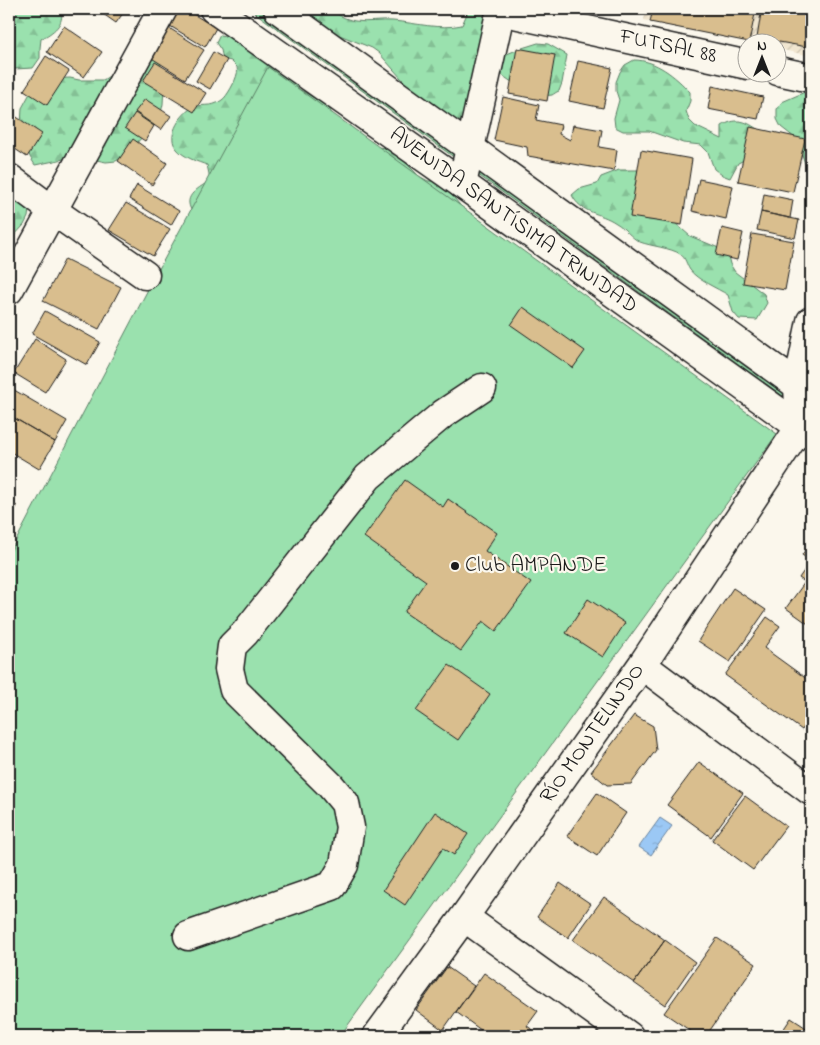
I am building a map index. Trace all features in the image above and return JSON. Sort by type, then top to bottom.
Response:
[{"type":"street","points":[[9,290],[163,9]]},
{"type":"street","name":"AVENIDA SANTÍSIMA TRINIDAD","points":[[214,9],[806,431]]},
{"type":"street","name":"AVENIDA SANTÍSIMA TRINIDAD","points":[[278,9],[804,390]]},
{"type":"street","points":[[462,184],[500,10]]},
{"type":"street","name":"FUTSAL 88","points":[[500,10],[738,62]]},
{"type":"street","points":[[788,73],[811,78]]},
{"type":"street","points":[[9,178],[145,275]]},
{"type":"street","points":[[806,431],[804,390],[811,321]]},
{"type":"street","points":[[188,936],[332,886],[344,865],[350,827],[345,803],[330,785],[234,690],[229,669],[232,646],[245,633],[368,477],[443,414],[482,388]]},
{"type":"street","name":"RÍO MONTELINDO","points":[[377,1036],[464,917],[806,431]]},
{"type":"street","points":[[642,665],[811,792]]},
{"type":"street","points":[[464,917],[629,1036]]},
{"type":"shaded area","points":[[646,9],[811,9],[811,56],[788,51],[788,32],[738,32],[738,40],[644,20]]},
{"type":"green space","points":[[9,9],[61,9],[60,24],[54,31],[41,39],[40,58],[33,68],[15,69],[9,67]]},
{"type":"green space","points":[[250,9],[260,9],[792,395],[788,400]]},
{"type":"green space","points":[[305,9],[331,9],[355,21],[393,21],[445,27],[462,25],[469,9],[496,9],[487,35],[476,50],[475,59],[482,77],[469,118],[457,131],[422,96],[408,86],[379,53],[372,48],[332,32],[309,19]]},
{"type":"green space","points":[[166,29],[172,37],[160,68],[164,86],[161,113],[151,128],[125,155],[116,161],[106,162],[73,155],[64,159],[35,165],[30,157],[21,126],[22,108],[35,84],[43,79],[103,80],[122,68]]},
{"type":"green space","points":[[220,35],[229,37],[244,47],[261,50],[282,66],[299,89],[316,99],[326,101],[334,119],[377,147],[395,152],[419,176],[428,181],[437,181],[445,187],[464,210],[196,217],[189,205],[190,196],[208,182],[207,165],[191,159],[180,152],[174,144],[173,133],[178,122],[190,109],[218,103],[226,96],[233,84],[237,67],[231,61],[223,59],[221,50],[216,43]]},
{"type":"green space","points":[[538,43],[548,44],[567,55],[559,91],[552,95],[532,92],[511,82],[501,74],[502,56]]},
{"type":"green space","points":[[634,60],[650,63],[665,70],[690,92],[690,101],[686,111],[689,120],[695,126],[722,139],[722,126],[731,122],[744,122],[757,129],[746,159],[738,163],[730,178],[714,169],[708,152],[701,145],[683,143],[649,131],[623,131],[615,127],[614,118],[619,100],[616,82],[625,65]]},
{"type":"green space","points":[[268,67],[777,434],[340,1036],[9,1036],[9,554],[153,280]]},
{"type":"green space","points":[[811,86],[811,188],[808,181],[808,172],[799,146],[795,138],[781,127],[777,119],[777,109],[782,102],[805,92]]},
{"type":"green space","points":[[619,170],[639,170],[675,223],[690,236],[721,249],[728,256],[735,272],[764,294],[767,303],[757,320],[739,319],[733,312],[728,295],[693,274],[684,257],[680,254],[672,250],[640,242],[610,219],[580,206],[572,195],[579,189],[597,184],[601,177]]},
{"type":"green space","points":[[9,196],[30,202],[28,217],[24,225],[12,238],[9,260]]},
{"type":"water","points":[[660,818],[672,826],[651,855],[639,847]]},
{"type":"building","points":[[96,9],[126,9],[116,23]]},
{"type":"building","points":[[174,9],[185,9],[216,28],[205,47],[165,23]]},
{"type":"building","points":[[653,9],[756,9],[751,32],[738,32],[738,40],[650,22]]},
{"type":"building","points":[[778,9],[811,9],[807,47],[788,44],[788,32],[758,32],[761,13],[776,15]]},
{"type":"building","points":[[64,26],[102,52],[84,77],[47,52]]},
{"type":"building","points":[[169,28],[204,50],[185,79],[150,57]]},
{"type":"building","points":[[517,48],[555,55],[547,101],[509,94]]},
{"type":"building","points":[[213,52],[227,60],[210,89],[196,81]]},
{"type":"building","points":[[46,56],[69,71],[47,105],[24,90]]},
{"type":"building","points":[[578,61],[612,68],[603,108],[569,101]]},
{"type":"building","points":[[155,62],[206,93],[194,112],[143,81]]},
{"type":"building","points":[[712,86],[763,97],[758,119],[708,109]]},
{"type":"building","points":[[503,97],[539,105],[536,120],[561,125],[559,134],[570,140],[573,125],[602,130],[599,147],[617,150],[614,171],[528,156],[527,147],[494,140]]},
{"type":"building","points":[[145,99],[171,116],[161,130],[135,112]]},
{"type":"building","points":[[9,112],[42,134],[27,157],[9,145]]},
{"type":"building","points":[[135,113],[154,126],[145,141],[125,128]]},
{"type":"building","points":[[750,127],[805,139],[793,192],[738,181]]},
{"type":"building","points":[[133,139],[167,163],[152,185],[118,161]]},
{"type":"building","points":[[641,150],[692,159],[682,225],[630,217]]},
{"type":"building","points":[[699,179],[733,186],[726,219],[692,211]]},
{"type":"building","points":[[137,185],[179,211],[171,225],[129,199]]},
{"type":"building","points":[[764,194],[793,200],[790,218],[761,212]]},
{"type":"building","points":[[126,203],[170,229],[153,256],[109,230]]},
{"type":"building","points":[[761,212],[799,220],[795,238],[757,230]]},
{"type":"building","points":[[722,228],[743,233],[737,260],[716,255]]},
{"type":"building","points":[[752,234],[794,241],[785,290],[743,283]]},
{"type":"building","points":[[65,259],[121,287],[99,329],[43,301]]},
{"type":"building","points":[[523,307],[585,351],[573,368],[511,325]]},
{"type":"building","points":[[45,311],[100,342],[87,365],[32,334]]},
{"type":"building","points":[[35,339],[66,359],[45,392],[14,373]]},
{"type":"building","points":[[9,387],[67,421],[55,442],[9,415]]},
{"type":"building","points":[[9,415],[55,442],[39,469],[9,451]]},
{"type":"building","name":"Club AMPANDE","points":[[405,480],[443,507],[448,499],[497,533],[485,551],[531,583],[496,631],[483,621],[461,651],[404,612],[426,581],[364,537]]},
{"type":"building","points":[[9,502],[17,506],[9,522]]},
{"type":"building","points":[[811,542],[811,561],[802,555]]},
{"type":"building","points":[[808,565],[811,568],[811,626],[786,608],[805,582],[799,578]]},
{"type":"building","points":[[733,588],[766,610],[730,662],[698,641]]},
{"type":"building","points":[[588,599],[625,623],[603,657],[566,633]]},
{"type":"building","points":[[767,617],[780,626],[764,648],[811,682],[811,716],[802,730],[725,675]]},
{"type":"building","points":[[449,665],[490,694],[458,740],[416,711]]},
{"type":"building","points":[[634,715],[653,726],[656,750],[631,784],[607,785],[591,772]]},
{"type":"building","points":[[699,762],[743,793],[711,837],[667,805]]},
{"type":"building","points":[[597,793],[626,813],[597,856],[567,836]]},
{"type":"building","points":[[745,796],[786,826],[753,870],[712,840]]},
{"type":"building","points":[[435,812],[468,834],[454,855],[443,848],[405,905],[383,890]]},
{"type":"building","points":[[560,883],[591,904],[568,938],[537,917]]},
{"type":"building","points":[[604,897],[665,940],[634,983],[573,940]]},
{"type":"building","points":[[717,938],[756,964],[706,1036],[698,1036],[664,1013]]},
{"type":"building","points":[[665,940],[695,962],[665,1005],[634,983]]},
{"type":"building","points":[[447,967],[474,986],[443,1030],[416,1010]]},
{"type":"building","points":[[484,973],[538,1011],[527,1026],[533,1030],[529,1036],[489,1036],[456,1012]]},
{"type":"building","points":[[791,1018],[811,1031],[811,1036],[779,1036]]},
{"type":"place","name":"Club AMPANDE","points":[[455,566]]}]
